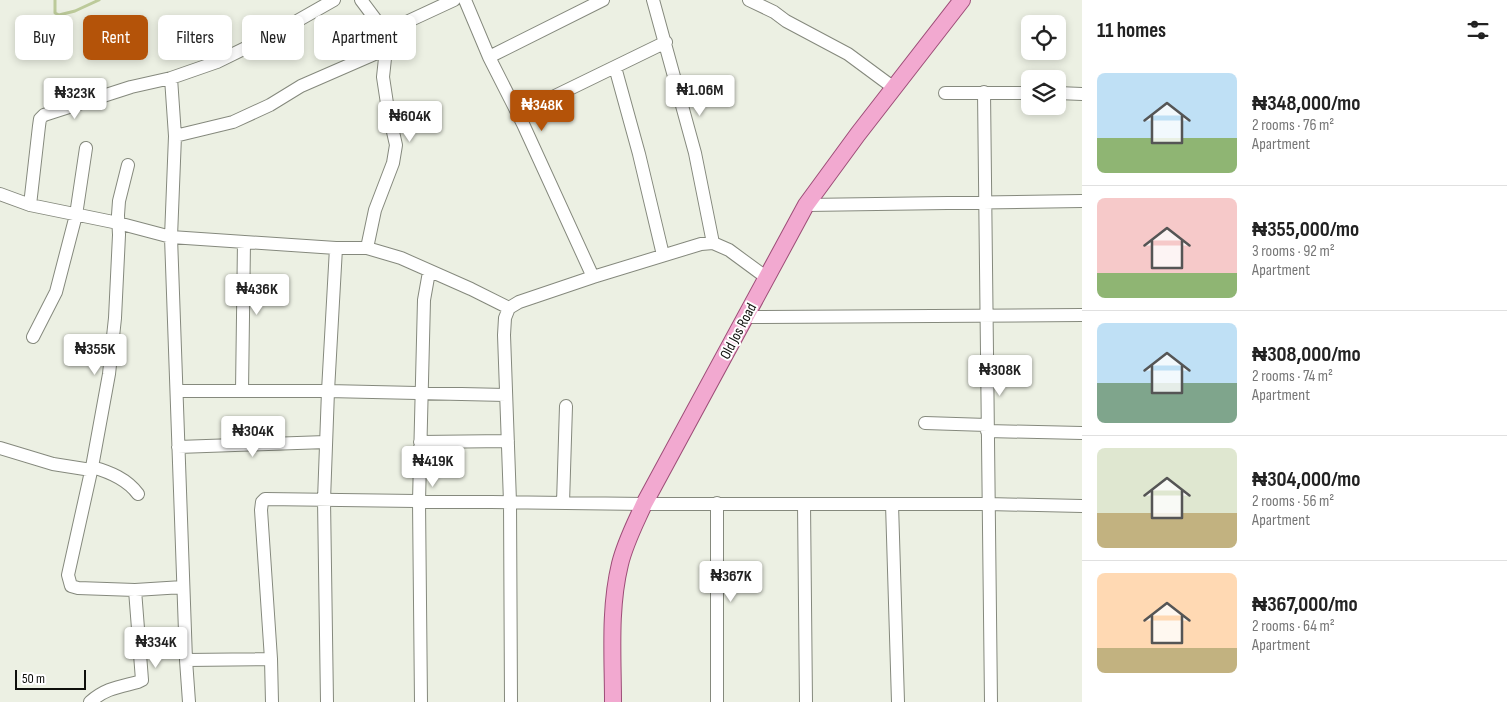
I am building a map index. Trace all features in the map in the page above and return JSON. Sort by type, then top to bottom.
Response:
[{"type":"main road","name":"Old Jos Road","points":[[613,702],[614,612],[617,583],[620,564],[629,536],[644,504],[806,205],[957,2]]},
{"type":"street","points":[[30,205],[40,119],[44,115],[131,87],[170,78],[217,62],[334,0]]},
{"type":"street","points":[[361,0],[372,15]]},
{"type":"street","points":[[416,18],[454,0]]},
{"type":"street","points":[[464,0],[593,276]]},
{"type":"street","points":[[489,57],[603,0]]},
{"type":"street","points":[[653,0],[695,153],[713,243]]},
{"type":"street","points":[[749,0],[848,54],[894,88]]},
{"type":"street","points":[[518,114],[666,42]]},
{"type":"street","points":[[175,136],[233,122],[270,105],[302,86],[361,60]]},
{"type":"street","points":[[368,248],[375,210],[393,163],[396,145],[383,77],[385,60]]},
{"type":"street","points":[[615,67],[639,154],[663,255]]},
{"type":"street","points":[[170,78],[175,136],[171,237],[189,702]]},
{"type":"street","points":[[984,92],[985,316],[991,702]]},
{"type":"street","points":[[944,93],[1021,93]]},
{"type":"street","points":[[1066,94],[1082,94]]},
{"type":"street","points":[[33,337],[56,292],[76,215],[86,148]]},
{"type":"street","points":[[128,165],[119,201],[113,345],[109,374],[92,469],[68,567],[68,575],[71,586],[78,588],[135,590],[184,587]]},
{"type":"street","points":[[0,194],[30,205],[118,223],[171,237],[336,248],[368,248],[400,258],[509,308]]},
{"type":"street","points":[[806,205],[1082,201]]},
{"type":"street","points":[[242,391],[244,242]]},
{"type":"street","points":[[511,702],[510,502],[504,335],[505,318],[509,308],[519,302],[593,276],[701,244],[713,243],[729,250],[767,278]]},
{"type":"street","points":[[327,702],[324,500],[336,248]]},
{"type":"street","points":[[420,702],[420,442],[424,300],[429,272]]},
{"type":"street","points":[[746,317],[1082,315]]},
{"type":"street","points":[[177,390],[422,392],[506,395]]},
{"type":"street","points":[[563,502],[566,406]]},
{"type":"street","points":[[925,423],[1082,433]]},
{"type":"street","points":[[420,442],[508,441]]},
{"type":"street","points":[[178,447],[326,442]]},
{"type":"street","points":[[0,448],[53,464],[106,471],[133,487],[138,494]]},
{"type":"street","points":[[272,702],[261,510],[262,502],[265,499],[644,504],[988,504],[1082,506]]},
{"type":"street","points":[[716,702],[717,503]]},
{"type":"street","points":[[804,504],[806,702]]},
{"type":"street","points":[[892,504],[898,702]]},
{"type":"street","points":[[90,702],[112,688],[142,680],[135,590]]},
{"type":"street","points":[[186,660],[270,660]]},
{"type":"waterway","points":[[55,0],[55,13],[59,15],[75,11],[99,0]]}]
